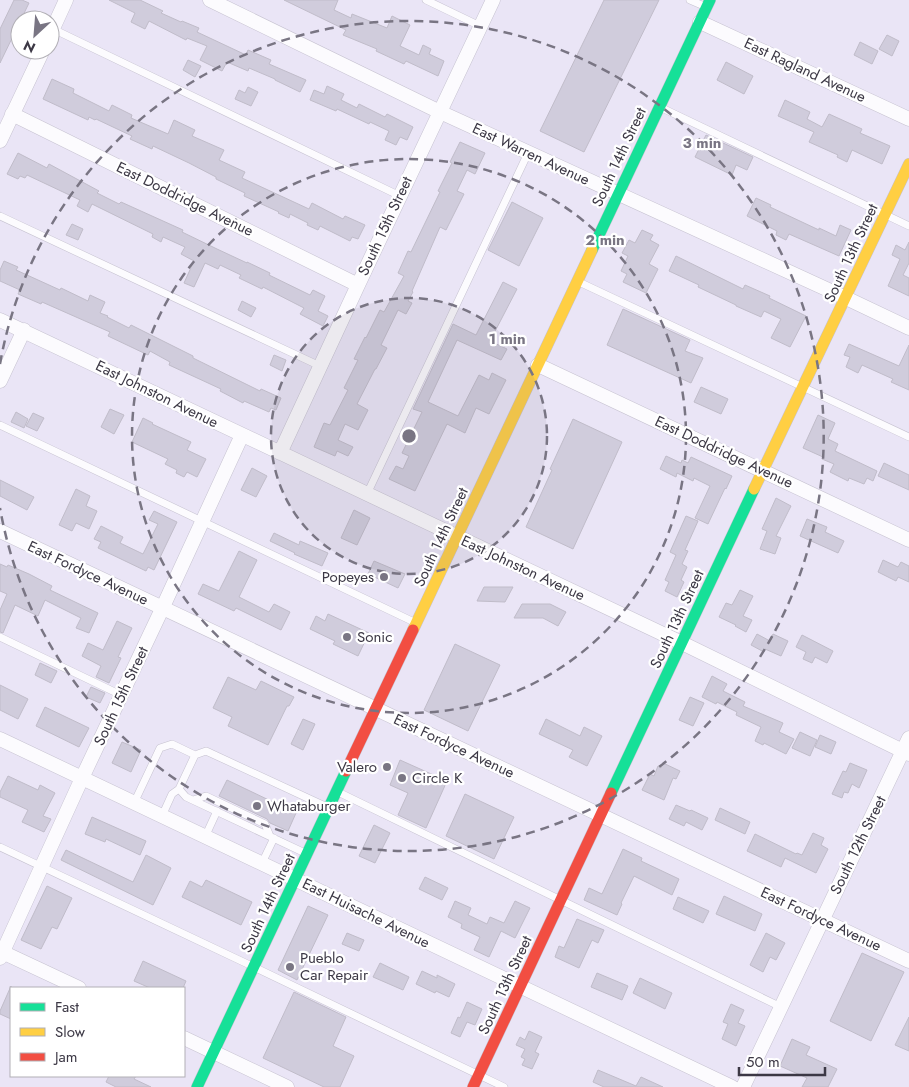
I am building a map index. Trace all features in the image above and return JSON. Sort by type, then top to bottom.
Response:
[{"type":"main road","name":"South 14th Street","points":[[198,1087],[708,4]]},
{"type":"main road","name":"South 13th Street","points":[[473,1087],[909,164]]},
{"type":"street","points":[[60,13],[66,0]]},
{"type":"street","name":"East Warren Avenue","points":[[210,0],[440,112],[909,328]]},
{"type":"street","name":"South 15th Street","points":[[280,453],[493,0]]},
{"type":"street","name":"East Ragland Avenue","points":[[700,22],[909,119]]},
{"type":"street","points":[[0,141],[38,60]]},
{"type":"street","name":"East Doddridge Avenue","points":[[12,114],[358,285]]},
{"type":"street","name":"East Johnston Avenue","points":[[0,320],[682,643],[906,752]]},
{"type":"street","points":[[0,381],[24,330]]},
{"type":"street","name":"East Doddridge Avenue","points":[[538,365],[909,540]]},
{"type":"street","name":"South 15th Street","points":[[1,953],[242,435]]},
{"type":"street","name":"East Fordyce Avenue","points":[[0,531],[909,961]]},
{"type":"street","name":"South 12th Street","points":[[743,1087],[822,920],[906,752],[909,738]]},
{"type":"street","name":"East Huisache Avenue","points":[[0,739],[732,1087]]},
{"type":"street","points":[[1,953],[77,987]]},
{"type":"street","points":[[185,1038],[287,1087]]},
{"type":"lane","points":[[426,0],[480,26]]},
{"type":"lane","points":[[690,0],[708,4]]},
{"type":"lane","points":[[60,36],[400,196]]},
{"type":"lane","points":[[660,107],[909,226]]},
{"type":"lane","points":[[367,494],[528,153]]},
{"type":"lane","points":[[0,216],[320,366]]},
{"type":"lane","points":[[578,281],[909,437]]},
{"type":"lane","points":[[0,425],[416,623]]},
{"type":"lane","points":[[0,637],[122,695]]},
{"type":"lane","points":[[134,803],[160,748],[172,744],[195,755]]},
{"type":"lane","points":[[162,816],[172,794],[179,789],[195,755],[206,751],[329,808]]},
{"type":"lane","points":[[179,789],[186,797],[307,854]]},
{"type":"lane","points":[[336,792],[781,1007]]},
{"type":"lane","points":[[193,800],[206,796],[264,824],[272,837]]},
{"type":"lane","points":[[205,837],[217,812]]},
{"type":"lane","points":[[262,864],[272,837]]},
{"type":"lane","points":[[0,847],[254,966],[504,1087]]},
{"type":"building","points":[[14,0],[22,0],[29,3],[26,10],[10,10],[10,42],[0,63],[0,29]]},
{"type":"building","points":[[109,0],[140,0],[163,11],[161,13],[199,28],[197,32],[246,55],[248,50],[271,60],[269,64],[306,80],[300,92],[249,68],[248,71],[227,62],[222,71],[200,60],[207,46],[187,38],[186,40],[149,21],[145,29],[131,22],[135,13]]},
{"type":"building","points":[[284,0],[338,0],[334,10],[351,18],[352,14],[387,28],[392,16],[410,25],[400,46],[419,55],[423,45],[431,49],[429,54],[444,61],[438,76],[406,61],[404,64],[376,51],[377,49],[343,35],[346,30]]},
{"type":"building","points":[[604,0],[659,0],[584,152],[540,131]]},
{"type":"building","points":[[887,35],[899,41],[892,56],[879,49]]},
{"type":"building","points":[[860,42],[878,51],[872,64],[854,55]]},
{"type":"building","points":[[188,60],[201,66],[195,77],[183,70]]},
{"type":"building","points":[[726,62],[753,76],[744,94],[717,80]]},
{"type":"building","points":[[52,79],[74,89],[73,93],[109,111],[112,105],[132,115],[131,118],[168,134],[174,120],[195,130],[192,136],[224,150],[219,160],[245,172],[242,178],[309,209],[312,203],[343,219],[345,216],[365,225],[358,239],[352,237],[350,241],[320,226],[318,230],[290,214],[289,218],[278,213],[244,196],[245,193],[189,163],[153,146],[152,149],[130,139],[132,136],[96,119],[89,117],[88,120],[43,99]]},
{"type":"building","points":[[327,86],[344,94],[341,100],[357,108],[359,104],[385,117],[387,114],[413,127],[407,140],[400,137],[396,145],[385,140],[389,131],[310,100],[314,90],[324,94]]},
{"type":"building","points":[[248,87],[258,92],[251,106],[235,99],[239,90],[245,93]]},
{"type":"building","points":[[785,100],[810,112],[807,119],[822,127],[829,114],[862,129],[860,133],[890,146],[882,164],[852,150],[847,162],[837,157],[838,155],[809,142],[814,132],[778,116]]},
{"type":"building","points":[[706,135],[753,157],[747,170],[736,165],[732,175],[695,157]]},
{"type":"building","points":[[460,142],[485,153],[475,174],[467,170],[457,191],[464,194],[446,230],[440,227],[408,301],[412,303],[406,314],[398,310],[381,345],[387,348],[357,404],[368,410],[358,430],[345,424],[338,440],[353,447],[348,456],[337,451],[335,456],[314,447],[324,423],[330,425],[348,390],[344,388],[358,360],[354,359],[365,337],[380,310],[384,312],[404,276],[398,273],[408,251],[411,252],[440,192],[438,191]]},
{"type":"building","points":[[18,153],[47,168],[49,164],[99,191],[97,193],[183,230],[182,232],[270,273],[269,275],[310,295],[313,290],[325,296],[318,311],[328,316],[323,326],[300,314],[304,308],[263,287],[262,289],[239,278],[241,275],[220,265],[218,269],[205,263],[194,287],[184,283],[194,261],[181,254],[185,247],[163,237],[161,242],[152,237],[153,234],[92,204],[88,212],[77,206],[80,200],[27,175],[25,178],[20,176],[18,179],[7,174]]},
{"type":"building","points":[[756,198],[771,205],[770,207],[836,236],[840,225],[851,230],[839,256],[789,234],[786,240],[776,235],[777,231],[747,216]]},
{"type":"building","points":[[512,202],[543,218],[519,266],[488,250]]},
{"type":"building","points":[[72,224],[83,229],[78,240],[66,235]]},
{"type":"building","points":[[642,230],[653,235],[650,240],[659,245],[649,264],[658,269],[646,293],[623,282],[627,274],[621,271],[628,256],[622,253],[629,240],[635,243]]},
{"type":"building","points":[[909,242],[909,263],[903,275],[909,278],[909,296],[888,286],[900,259],[892,255],[896,245],[905,250]]},
{"type":"building","points":[[676,256],[743,289],[745,285],[770,296],[769,298],[806,316],[790,347],[771,338],[781,319],[764,311],[761,317],[669,271]]},
{"type":"building","points":[[4,261],[18,267],[16,270],[60,290],[61,288],[88,301],[90,295],[105,302],[100,313],[107,317],[129,328],[131,325],[260,391],[261,389],[281,398],[276,410],[271,408],[269,412],[244,401],[243,403],[220,391],[221,389],[169,365],[170,362],[150,351],[148,355],[108,336],[110,332],[42,302],[41,304],[18,294],[20,290],[0,281],[0,270]]},
{"type":"building","points":[[503,282],[517,289],[490,341],[507,349],[501,360],[457,340],[428,402],[458,416],[479,375],[489,380],[492,373],[506,380],[489,414],[476,408],[465,433],[447,424],[415,491],[389,479],[396,466],[403,469],[409,456],[402,453],[422,412],[413,409],[453,324],[476,335]]},
{"type":"building","points":[[242,301],[256,308],[251,317],[238,310]]},
{"type":"building","points":[[623,309],[690,340],[685,351],[703,358],[691,383],[607,345]]},
{"type":"building","points":[[849,344],[899,366],[909,345],[909,390],[891,382],[893,379],[862,365],[858,373],[846,367],[850,357],[844,355]]},
{"type":"building","points":[[274,355],[286,360],[282,371],[270,365]]},
{"type":"building","points":[[701,387],[728,399],[721,414],[694,402]]},
{"type":"building","points":[[110,409],[124,415],[114,434],[101,427]]},
{"type":"building","points":[[16,412],[28,419],[24,428],[11,422]]},
{"type":"building","points":[[33,413],[44,418],[37,431],[26,426]]},
{"type":"building","points":[[818,415],[835,423],[828,439],[838,444],[835,451],[877,471],[873,481],[867,478],[864,484],[849,478],[848,481],[830,472],[834,464],[803,448]]},
{"type":"building","points":[[143,418],[191,442],[187,450],[206,459],[197,477],[187,472],[184,477],[176,473],[177,470],[165,464],[168,459],[132,442]]},
{"type":"building","points":[[573,419],[622,442],[573,549],[526,527]]},
{"type":"building","points":[[666,456],[681,463],[682,460],[688,463],[691,457],[732,476],[708,524],[695,518],[710,486],[694,478],[693,481],[677,473],[676,477],[660,469]]},
{"type":"building","points":[[884,463],[909,475],[909,490],[878,476]]},
{"type":"building","points":[[252,468],[267,476],[256,497],[241,490]]},
{"type":"building","points":[[0,480],[34,497],[27,510],[0,496]]},
{"type":"building","points":[[76,489],[90,496],[86,506],[97,511],[89,529],[76,523],[72,531],[59,525]]},
{"type":"building","points":[[776,498],[791,506],[776,536],[781,538],[775,554],[760,549],[767,531],[762,529]]},
{"type":"building","points":[[354,510],[370,518],[357,545],[341,538]]},
{"type":"building","points":[[154,511],[177,522],[154,570],[148,567],[146,571],[98,548],[101,542],[94,539],[101,526],[123,537],[120,543],[143,554],[158,524],[149,520]]},
{"type":"building","points":[[686,516],[698,521],[685,550],[688,551],[682,564],[687,567],[681,580],[684,582],[677,597],[665,591],[669,582],[665,580],[676,555],[670,552]]},
{"type":"building","points":[[807,519],[827,527],[825,532],[844,541],[838,553],[800,536]]},
{"type":"building","points":[[274,533],[299,545],[300,541],[328,553],[322,566],[270,541]]},
{"type":"building","points":[[239,551],[257,560],[239,597],[269,612],[274,604],[290,612],[281,630],[236,608],[234,611],[198,594],[203,584],[219,591]]},
{"type":"building","points":[[883,560],[898,567],[901,562],[909,566],[909,582],[898,577],[896,581],[878,572]]},
{"type":"building","points":[[374,561],[405,574],[398,588],[368,574]]},
{"type":"building","points":[[0,564],[7,567],[8,565],[29,574],[52,586],[50,590],[98,613],[89,633],[76,628],[81,618],[45,600],[38,616],[15,605],[3,633],[0,632],[0,610],[7,594],[0,591]]},
{"type":"building","points":[[484,587],[513,587],[505,602],[477,601]]},
{"type":"building","points":[[740,590],[753,596],[743,616],[752,620],[746,632],[719,617],[726,603],[732,605]]},
{"type":"building","points":[[522,604],[550,604],[566,612],[558,626],[543,618],[514,618]]},
{"type":"building","points":[[328,614],[369,633],[358,656],[333,644],[335,641],[310,629],[316,616],[325,621]]},
{"type":"building","points":[[117,621],[132,628],[118,657],[121,658],[109,683],[96,677],[101,666],[82,656],[88,643],[103,650]]},
{"type":"building","points":[[757,634],[770,641],[773,634],[788,641],[781,656],[765,649],[764,652],[751,645]]},
{"type":"building","points":[[802,635],[833,651],[827,663],[815,657],[812,663],[803,659],[806,652],[796,647]]},
{"type":"building","points":[[455,644],[500,665],[468,731],[424,710]]},
{"type":"building","points":[[40,663],[57,671],[51,683],[35,675]]},
{"type":"building","points":[[712,676],[727,684],[723,691],[745,702],[743,706],[783,723],[779,732],[794,739],[786,754],[764,743],[763,745],[755,741],[761,727],[736,715],[737,712],[702,697]]},
{"type":"building","points":[[228,677],[256,690],[261,681],[294,697],[289,706],[287,706],[268,745],[228,726],[232,717],[213,708]]},
{"type":"building","points":[[0,685],[28,699],[18,719],[0,710]]},
{"type":"building","points":[[91,687],[105,693],[100,703],[86,697]]},
{"type":"building","points":[[690,697],[704,703],[693,726],[679,720]]},
{"type":"building","points":[[45,707],[89,728],[79,747],[36,726]]},
{"type":"building","points":[[303,719],[315,724],[303,750],[291,744]]},
{"type":"building","points":[[546,719],[580,736],[584,727],[602,736],[587,766],[569,757],[573,750],[539,734]]},
{"type":"building","points":[[800,732],[817,740],[810,756],[792,748]]},
{"type":"building","points":[[820,735],[836,742],[831,754],[815,747]]},
{"type":"building","points":[[122,742],[141,750],[131,772],[112,763]]},
{"type":"building","points":[[400,760],[447,781],[426,828],[398,815],[408,793],[390,785]]},
{"type":"building","points":[[663,763],[680,771],[676,779],[673,778],[664,800],[642,790],[650,774],[654,776],[658,766],[661,768]]},
{"type":"building","points":[[850,763],[867,770],[859,788],[852,784],[848,793],[844,792],[842,798],[832,794],[843,771],[846,772]]},
{"type":"building","points":[[8,776],[38,790],[40,785],[55,793],[43,816],[51,819],[44,832],[22,822],[28,810],[0,797],[0,792]]},
{"type":"building","name":"Whataburger","points":[[227,780],[296,813],[288,831],[219,796]]},
{"type":"building","points":[[465,794],[514,817],[494,859],[446,836]]},
{"type":"building","points":[[676,805],[708,818],[702,830],[686,822],[684,826],[669,819]]},
{"type":"building","points":[[720,808],[750,822],[745,834],[715,820]]},
{"type":"building","points":[[92,817],[146,841],[140,855],[106,839],[105,842],[85,834]]},
{"type":"building","points":[[374,825],[390,833],[375,863],[359,856]]},
{"type":"building","points":[[813,833],[824,838],[821,845],[828,849],[816,873],[785,858],[781,867],[747,851],[755,834],[796,854],[802,855]]},
{"type":"building","points":[[623,849],[642,858],[641,861],[679,879],[672,895],[634,876],[617,915],[584,900],[589,888],[602,894]]},
{"type":"building","points":[[66,850],[133,882],[146,855],[171,868],[153,905],[61,860]]},
{"type":"building","points":[[425,877],[448,888],[442,900],[419,889]]},
{"type":"building","points":[[206,880],[252,902],[241,925],[182,897],[190,881],[202,887]]},
{"type":"building","points":[[47,886],[72,898],[57,929],[52,927],[41,949],[21,940]]},
{"type":"building","points":[[724,896],[762,914],[755,931],[716,914]]},
{"type":"building","points":[[678,897],[709,911],[703,923],[673,909]]},
{"type":"building","points":[[455,901],[471,908],[468,915],[487,924],[490,917],[504,923],[515,901],[530,908],[515,938],[501,931],[489,957],[474,950],[480,937],[461,928],[462,924],[448,917]]},
{"type":"building","points":[[308,906],[328,915],[297,980],[278,970]]},
{"type":"building","points":[[577,919],[604,930],[598,943],[592,940],[579,968],[555,957],[559,946],[564,948]]},
{"type":"building","points":[[347,933],[364,940],[359,951],[342,944]]},
{"type":"building","points":[[766,933],[785,943],[776,960],[770,957],[763,972],[750,965]]},
{"type":"building","points":[[862,953],[904,972],[871,1041],[830,1021]]},
{"type":"building","points":[[143,961],[186,981],[183,987],[148,987],[134,981]]},
{"type":"building","points":[[380,963],[409,977],[403,990],[373,977]]},
{"type":"building","points":[[422,971],[437,978],[437,975],[455,984],[449,997],[416,984]]},
{"type":"building","points":[[597,973],[628,986],[622,1000],[591,987]]},
{"type":"building","points":[[640,978],[672,993],[665,1009],[633,993]]},
{"type":"building","points":[[10,988],[10,1019],[0,1014]]},
{"type":"building","points":[[294,992],[346,1017],[333,1046],[354,1056],[340,1087],[324,1087],[263,1058]]},
{"type":"building","points":[[467,1002],[482,1009],[475,1025],[467,1022],[460,1037],[451,1033]]},
{"type":"building","points":[[731,1004],[744,1010],[738,1023],[745,1026],[736,1046],[722,1039],[728,1024],[723,1022]]},
{"type":"building","points":[[909,1017],[909,1051],[895,1045]]},
{"type":"building","points":[[529,1031],[542,1037],[535,1052],[539,1054],[532,1069],[522,1065],[525,1059],[521,1057],[525,1049],[516,1045],[520,1037],[525,1040]]},
{"type":"building","points":[[792,1039],[810,1047],[806,1055],[837,1069],[828,1087],[802,1087],[807,1078],[780,1066]]},
{"type":"building","points":[[598,1070],[636,1086],[641,1077],[663,1087],[604,1087],[593,1082]]},
{"type":"building","points":[[108,1077],[135,1077],[134,1079],[151,1087],[116,1087],[106,1082]]},
{"type":"traffic: fast","points":[[592,250],[710,0]]},
{"type":"traffic: fast","points":[[611,793],[754,489]]},
{"type":"traffic: fast","points":[[197,1087],[346,771]]},
{"type":"traffic: slow","points":[[754,489],[909,164]]},
{"type":"traffic: slow","points":[[413,630],[592,250]]},
{"type":"traffic: jam","points":[[346,771],[413,630]]},
{"type":"traffic: jam","points":[[473,1087],[611,793]]},
{"type":"place","name":"Popeyes","points":[[384,577]]},
{"type":"place","name":"Sonic","points":[[347,637]]},
{"type":"place","name":"Valero","points":[[387,767]]},
{"type":"place","name":"Circle K","points":[[402,778]]},
{"type":"place","name":"Whataburger","points":[[257,806]]},
{"type":"place","name":"Pueblo Car Repair","points":[[290,967]]}]
